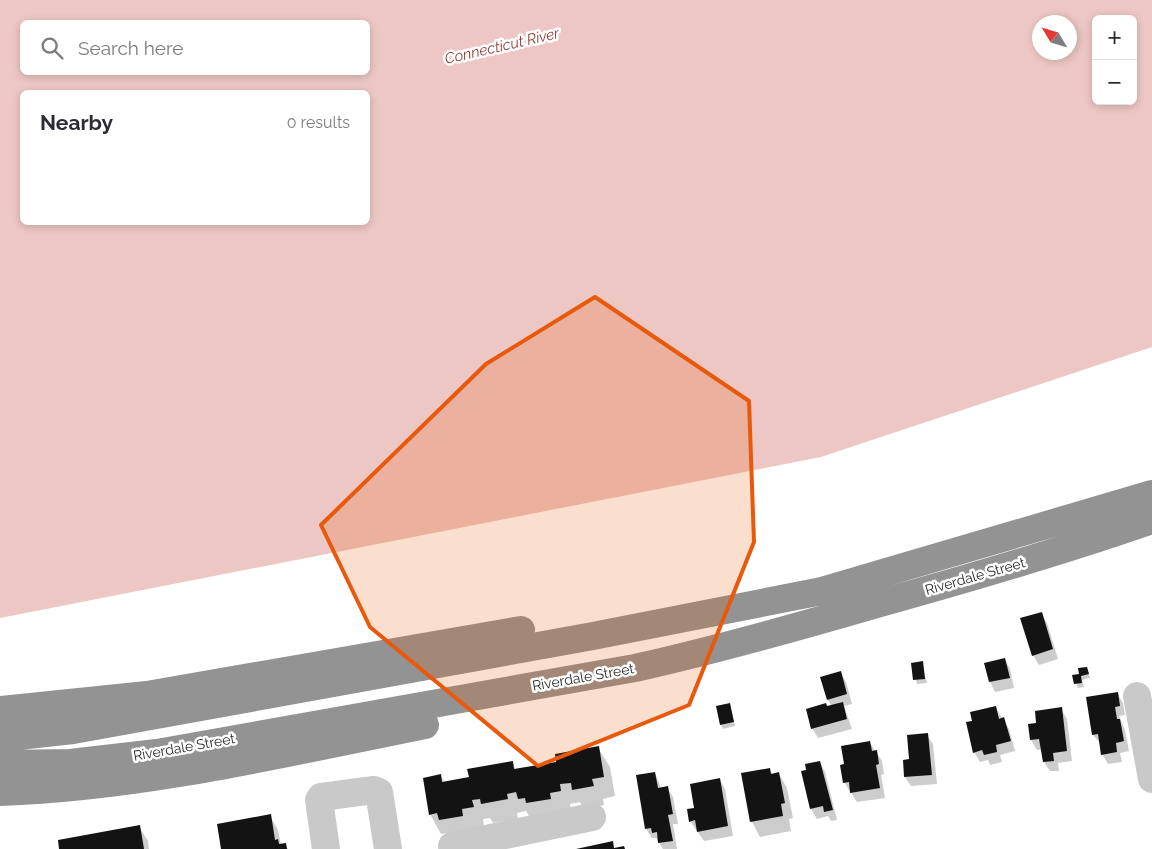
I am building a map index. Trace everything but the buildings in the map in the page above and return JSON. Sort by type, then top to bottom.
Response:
[{"type":"highway","name":"Riverdale Street","points":[[0,738],[73,730],[593,636],[822,591],[1152,494]]},
{"type":"highway","name":"Riverdale Street","points":[[0,764],[70,763],[174,750],[599,675],[706,652],[1034,559],[1152,520]]},
{"type":"highway","points":[[0,710],[147,695],[556,625],[822,591]]},
{"type":"highway","points":[[0,792],[135,780],[243,762],[513,708],[706,652]]},
{"type":"lane","points":[[1137,696],[1152,779]]},
{"type":"lane","points":[[326,849],[319,800],[321,797],[374,790],[379,792],[388,849]]},
{"type":"lane","points":[[452,846],[528,840],[592,817]]},
{"type":"highlighted area","points":[[595,297],[749,401],[754,542],[689,705],[538,766],[370,627],[321,525],[486,364]]},
{"type":"water","name":"Connecticut River","points":[[0,0],[1152,0],[1152,347],[821,457],[0,618]]}]
